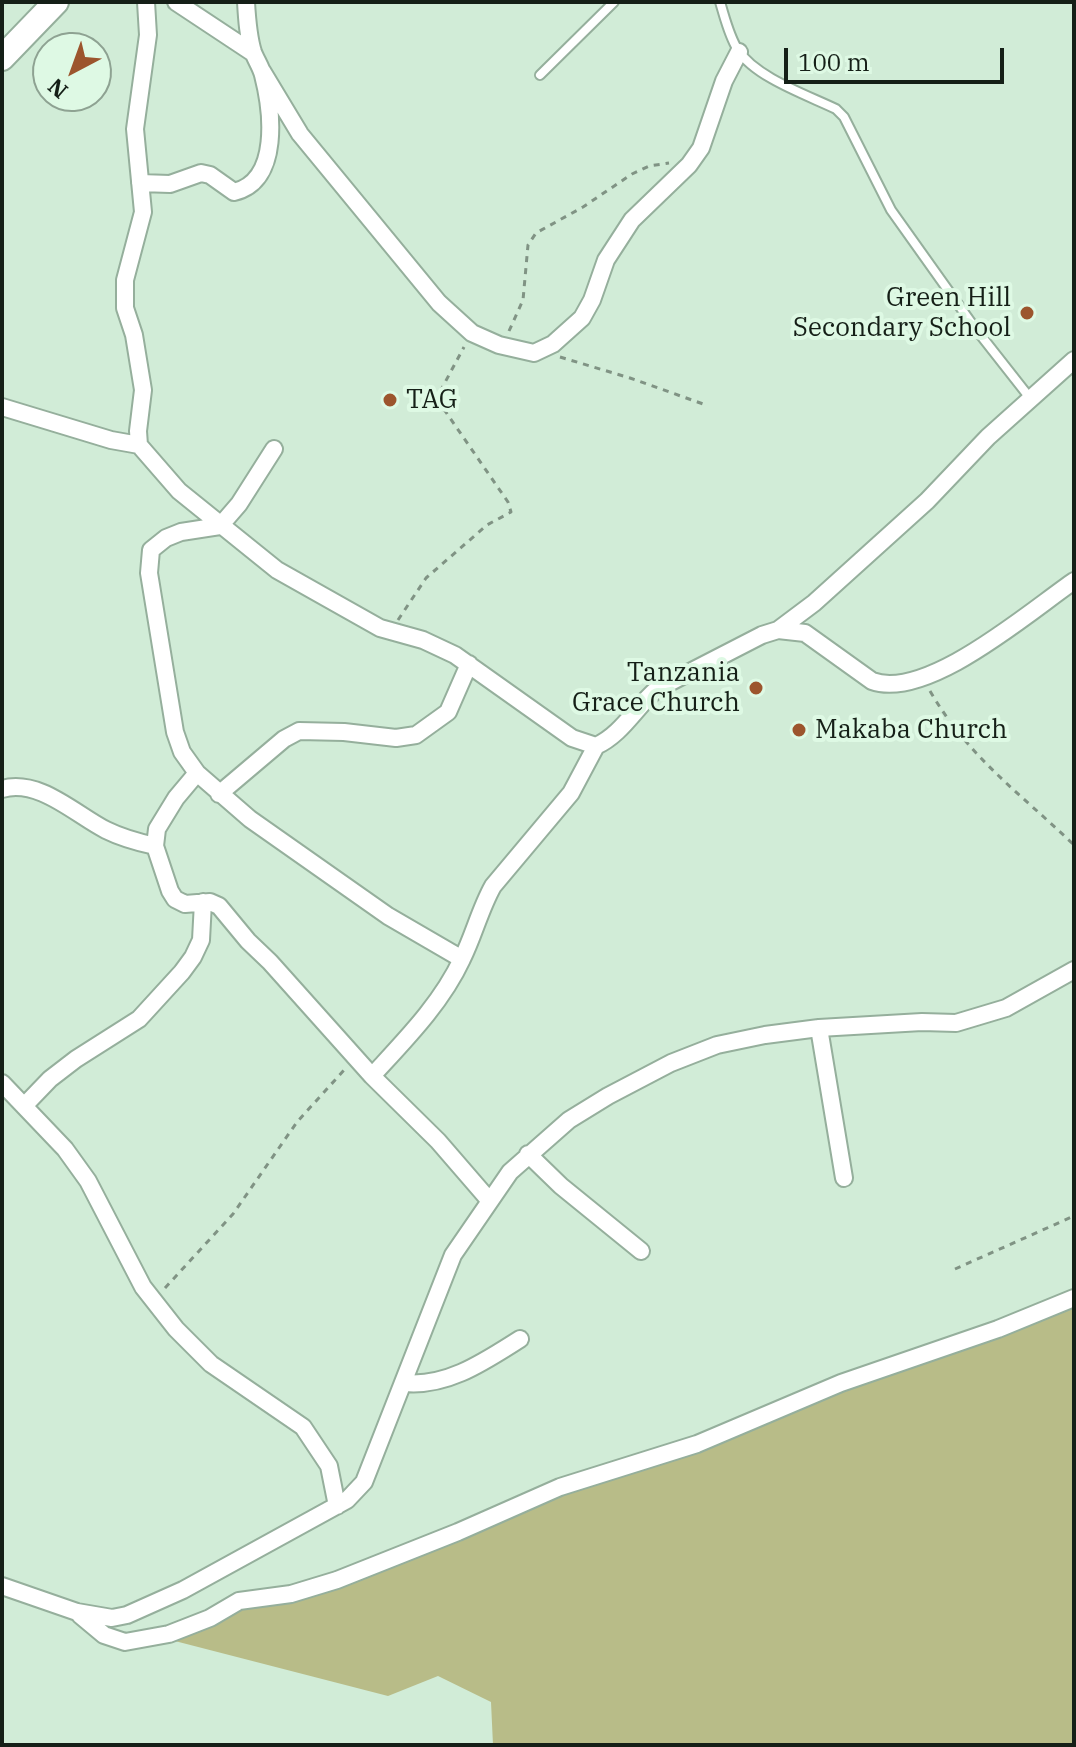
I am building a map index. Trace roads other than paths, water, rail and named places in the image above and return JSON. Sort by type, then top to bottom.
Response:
[{"type":"street","points":[[2,58],[56,2]]},
{"type":"street","points":[[146,2],[148,35],[135,129],[143,212],[125,280],[125,308],[141,365],[143,390],[139,445],[166,478],[220,526],[277,570],[353,614],[391,631],[440,647],[469,664],[572,738],[596,746]]},
{"type":"street","points":[[176,2],[253,53]]},
{"type":"street","points":[[246,2],[253,53],[300,134],[417,279],[472,333],[521,352],[541,351],[582,318],[606,260],[632,220],[689,165],[701,148],[719,94],[739,52]]},
{"type":"street","points":[[140,183],[170,184],[201,173],[217,179],[234,192],[255,179],[264,165],[270,145],[271,110],[262,71]]},
{"type":"street","points":[[372,1076],[435,1003],[462,959],[493,886],[571,793],[596,746],[611,739],[657,689],[735,648],[778,630],[814,603],[927,501],[1030,398],[1074,360]]},
{"type":"street","points":[[2,407],[111,440],[139,445]]},
{"type":"street","points":[[274,449],[239,504],[220,526],[197,528],[166,538],[151,550],[149,573],[175,732],[182,752],[197,773],[219,794],[328,876],[388,916],[462,959]]},
{"type":"street","points":[[778,630],[805,633],[872,681],[883,685],[922,679],[973,651],[1074,581]]},
{"type":"street","points":[[219,794],[284,739],[299,731],[396,738],[416,735],[448,712],[460,691],[469,664]]},
{"type":"street","points":[[197,773],[157,829],[155,846],[175,899],[185,904],[215,903],[230,917],[248,941],[372,1076],[438,1141],[489,1200]]},
{"type":"street","points":[[2,789],[20,788],[44,794],[120,837],[155,846]]},
{"type":"street","points":[[25,1105],[50,1079],[76,1059],[139,1019],[182,972],[201,940],[203,902]]},
{"type":"street","points":[[2,1586],[77,1612],[112,1618],[140,1611],[337,1506],[357,1491],[364,1482],[405,1383],[453,1255],[510,1172],[586,1108],[671,1063],[717,1045],[819,1028],[956,1023],[982,1017],[1033,994],[1074,970]]},
{"type":"street","points":[[819,1028],[844,1178]]},
{"type":"street","points":[[2,1083],[65,1149],[88,1181],[129,1263],[152,1301],[211,1364],[303,1427],[329,1466],[337,1506]]},
{"type":"street","points":[[528,1154],[553,1180],[641,1251]]},
{"type":"street","points":[[77,1612],[104,1635],[125,1642],[169,1634],[210,1618],[239,1601],[291,1594],[337,1580],[560,1487],[697,1444],[841,1383],[998,1329],[1074,1298]]},
{"type":"street","points":[[405,1383],[431,1383],[449,1377],[520,1339]]},
{"type":"lane","points":[[540,75],[614,2]]},
{"type":"lane","points":[[720,2],[739,52],[766,74],[836,109],[844,117],[891,210],[975,328],[1030,398]]},
{"type":"place","name":"Green Hill Secondary School","points":[[1027,313]]},
{"type":"place","name":"TAG","points":[[390,400]]},
{"type":"place","name":"Tanzania Grace Church","points":[[756,688]]},
{"type":"place","name":"Makaba Church","points":[[799,730]]}]
